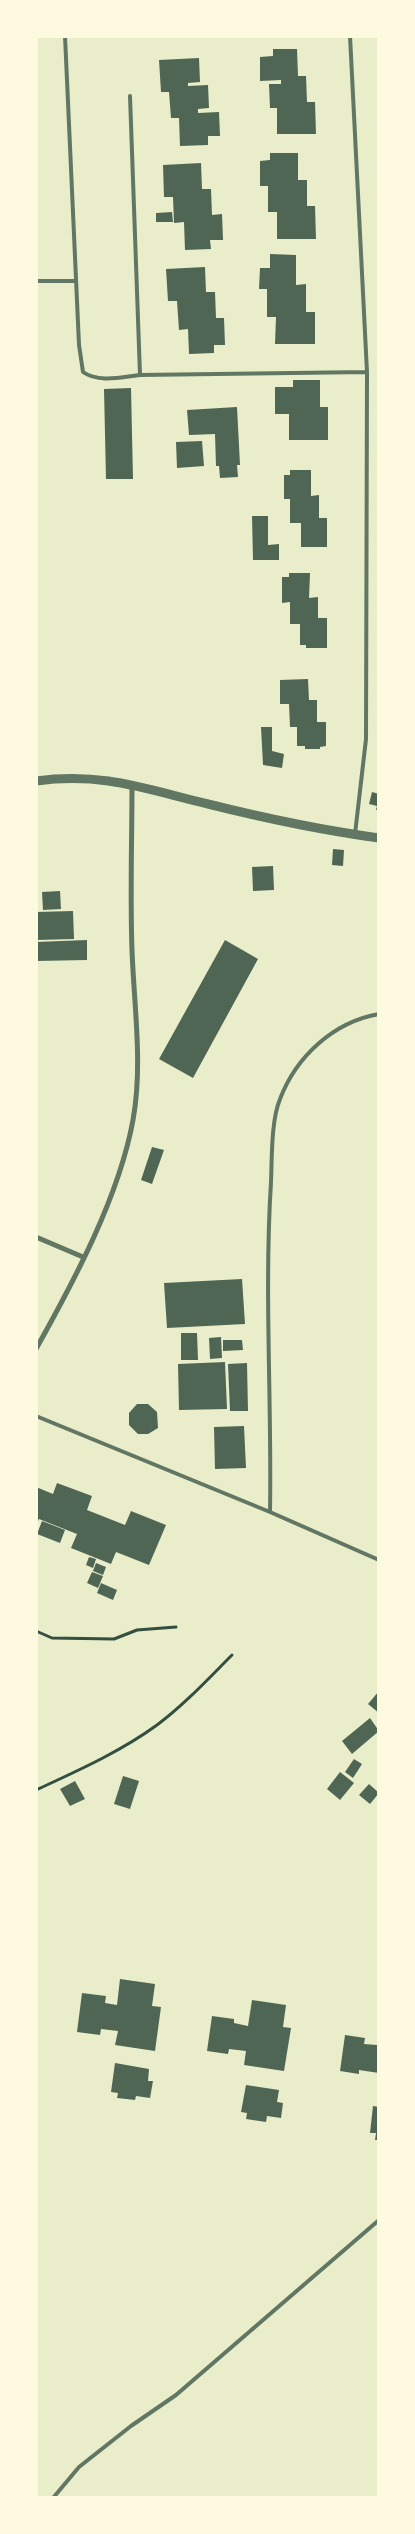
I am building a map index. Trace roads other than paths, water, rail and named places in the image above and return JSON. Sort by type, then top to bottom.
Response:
[{"type":"street","points":[[36,781],[77,778],[132,783],[271,819],[379,838]]},
{"type":"street","points":[[36,1349],[101,1220],[121,1170],[133,1119],[137,1059],[132,948],[132,783]]},
{"type":"street","points":[[36,1237],[83,1257]]},
{"type":"lane","points":[[65,36],[80,362],[83,372],[90,377],[102,378],[140,375],[367,372]]},
{"type":"lane","points":[[350,36],[367,372],[366,739],[355,834]]},
{"type":"lane","points":[[130,96],[140,375]]},
{"type":"lane","points":[[36,282],[76,281]]},
{"type":"lane","points":[[270,1512],[269,1218],[274,1136],[279,1101],[290,1078],[327,1035],[364,1017],[379,1014]]},
{"type":"lane","points":[[36,1416],[270,1512],[379,1560]]},
{"type":"lane","points":[[53,2498],[78,2467],[176,2395],[379,2220]]}]
